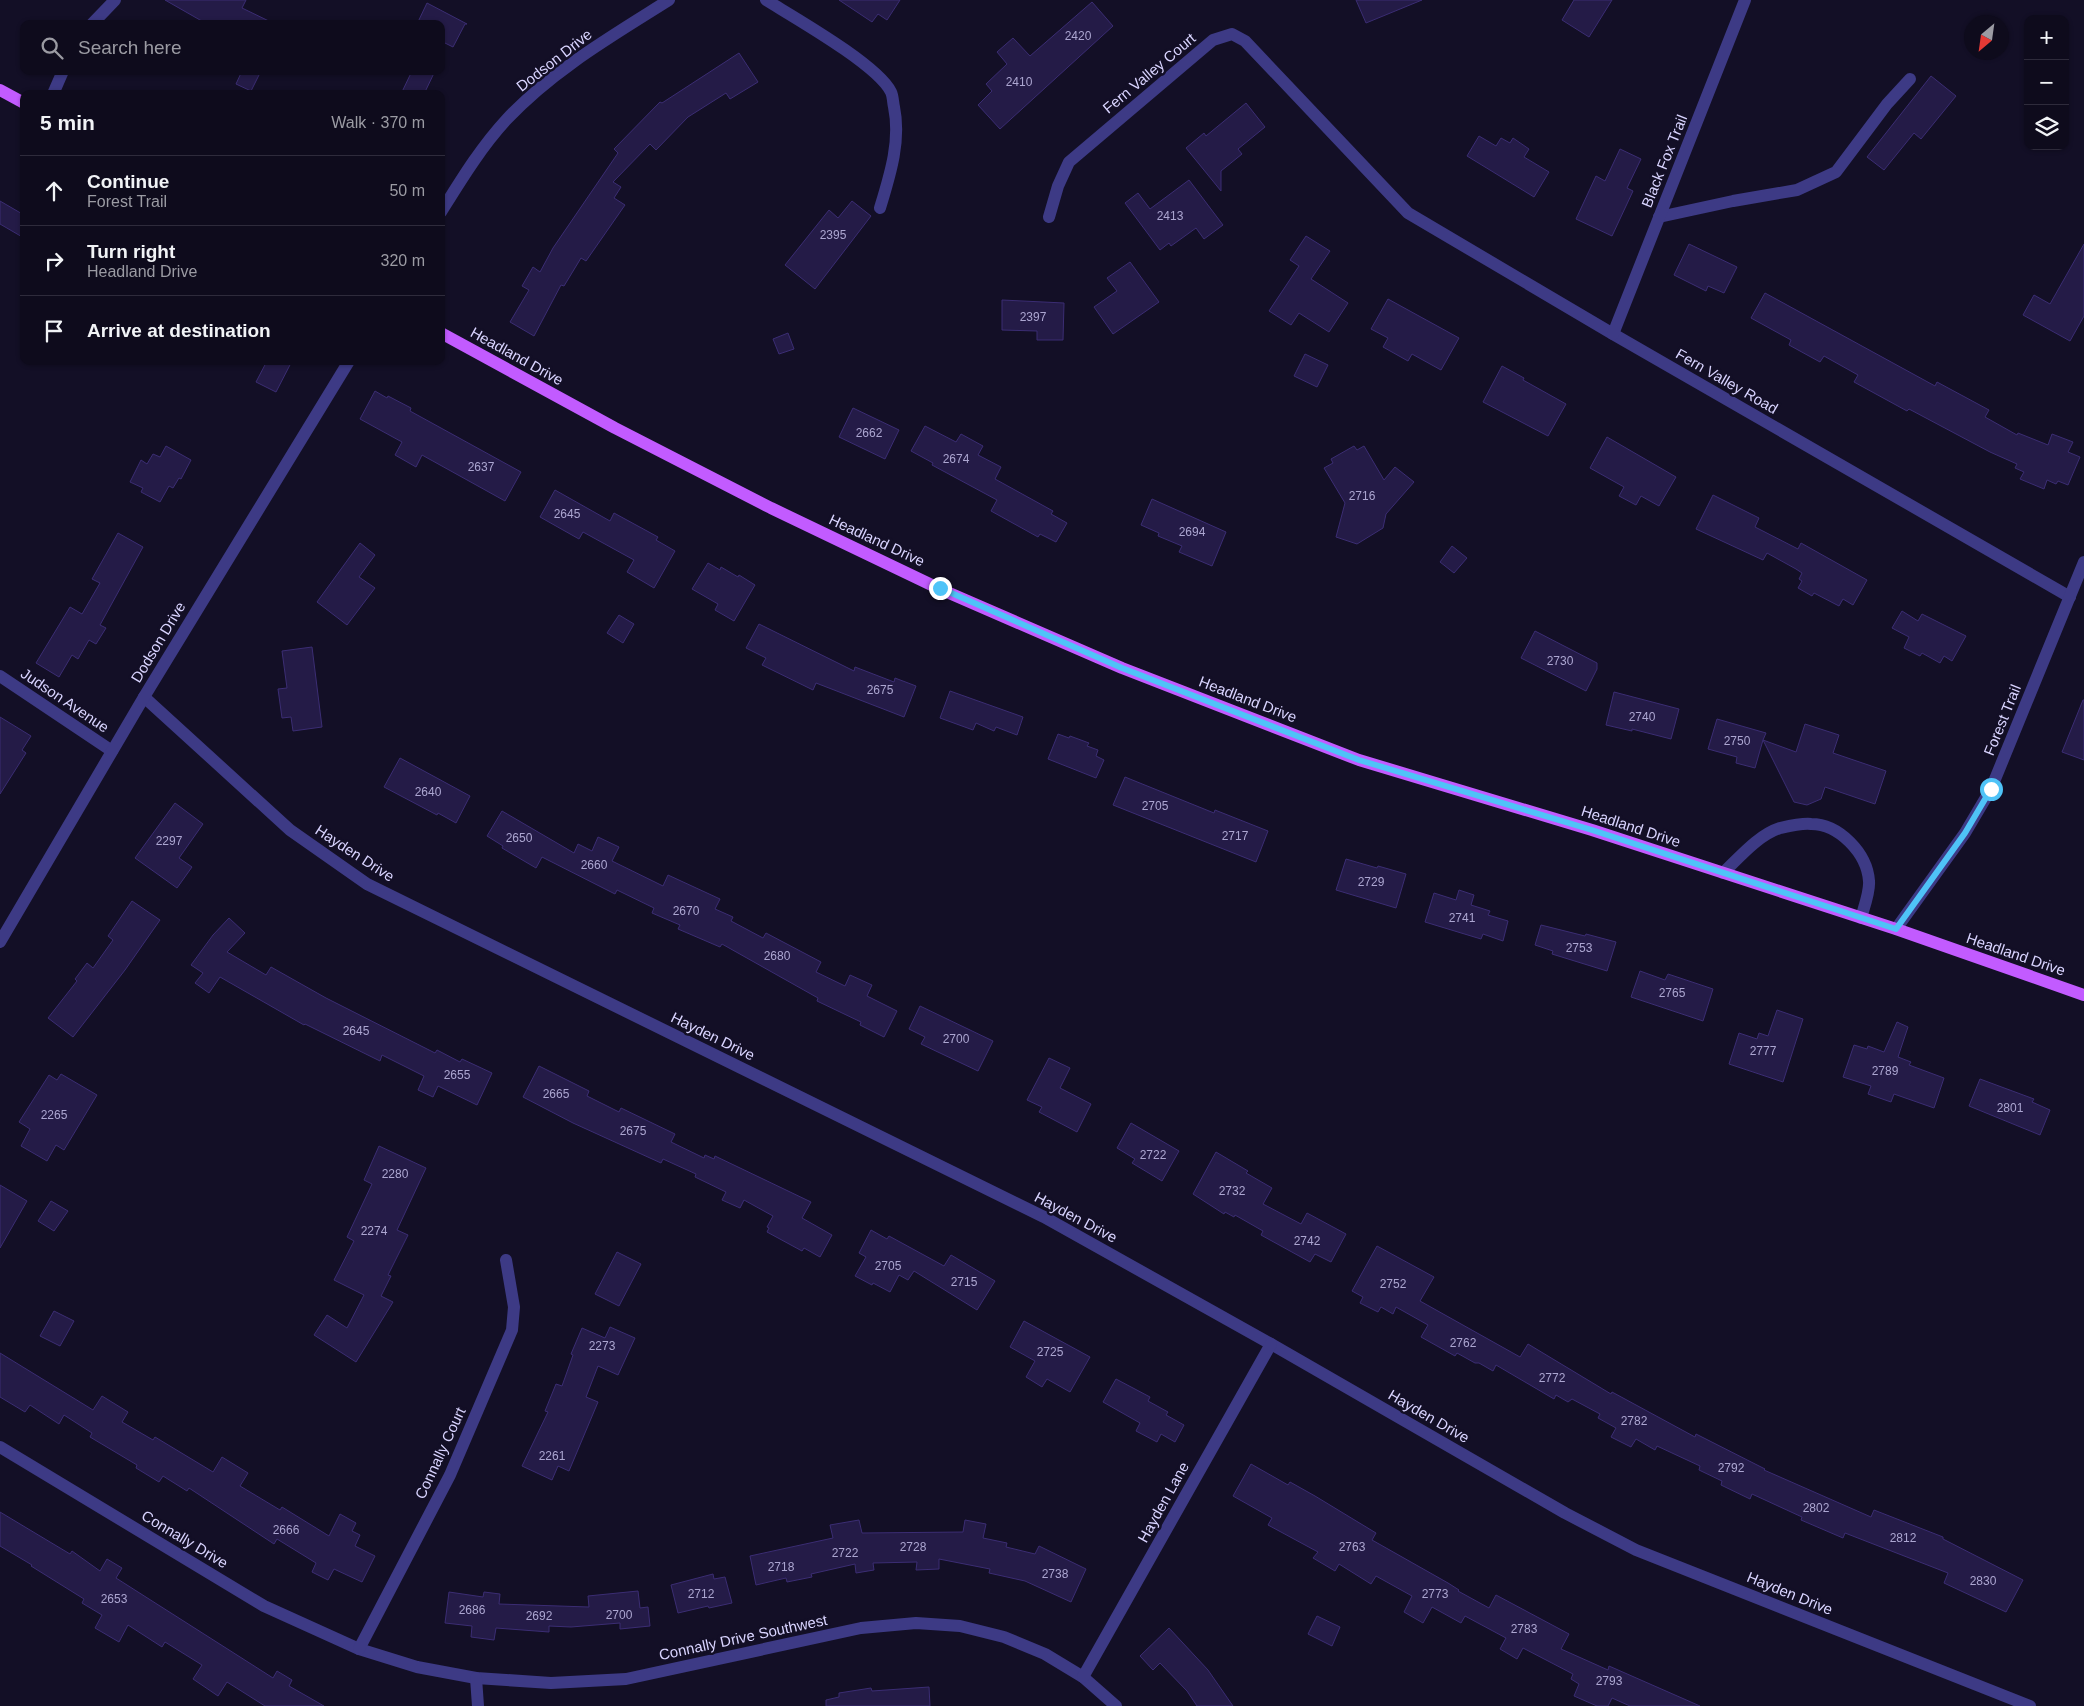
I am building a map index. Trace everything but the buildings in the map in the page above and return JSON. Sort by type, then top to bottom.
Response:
[{"type":"main road","points":[[0,90],[20,101]]},
{"type":"main road","name":"Headland Drive","points":[[445,335],[615,428],[771,508],[940,588],[1122,668],[1359,760],[1592,830],[1896,929],[2084,995]]},
{"type":"street","points":[[96,20],[115,0]]},
{"type":"street","name":"Dodson Drive","points":[[445,206],[476,157],[506,120],[542,86],[579,57],[669,0]]},
{"type":"street","points":[[766,0],[850,54],[876,74],[891,92],[898,123],[893,166],[880,208]]},
{"type":"street","name":"Black Fox Trail","points":[[1613,334],[1746,0]]},
{"type":"street","name":"Fern Valley Court","points":[[1049,217],[1058,186],[1069,162],[1213,40],[1232,34],[1245,41],[1377,180]]},
{"type":"street","points":[[55,90],[61,75]]},
{"type":"street","points":[[1660,217],[1733,201],[1797,190],[1836,172],[1887,104],[1910,79]]},
{"type":"street","name":"Fern Valley Road","points":[[1377,180],[1408,214],[2070,597]]},
{"type":"street","name":"Dodson Drive","points":[[0,942],[144,697],[347,365]]},
{"type":"street","name":"Forest Trail","points":[[1896,929],[1965,833],[1991,789],[2084,562]]},
{"type":"street","name":"Judson Avenue","points":[[0,676],[112,751]]},
{"type":"street","name":"Hayden Drive","points":[[144,697],[290,830],[367,884],[1044,1217],[1271,1344],[1565,1513],[1636,1550],[2030,1706]]},
{"type":"street","points":[[1723,873],[1757,842],[1779,828],[1811,824],[1834,830],[1854,846],[1866,867],[1870,883],[1861,918]]},
{"type":"street","name":"Connally Court","points":[[359,1650],[450,1475],[512,1330],[514,1307],[506,1260]]},
{"type":"street","name":"Hayden Lane","points":[[1083,1677],[1271,1344]]},
{"type":"street","name":"Connally Drive","points":[[0,1447],[264,1606],[359,1650]]},
{"type":"street","name":"Connally Drive Southwest","points":[[359,1650],[417,1667],[476,1678],[550,1683],[626,1679],[861,1628],[916,1623],[960,1626],[1004,1637],[1045,1654],[1083,1677],[1116,1706]]},
{"type":"street","points":[[476,1678],[478,1706]]},
{"type":"route","points":[[940,588],[1122,668],[1359,760],[1592,830],[1896,929],[1965,833],[1991,789]]}]
